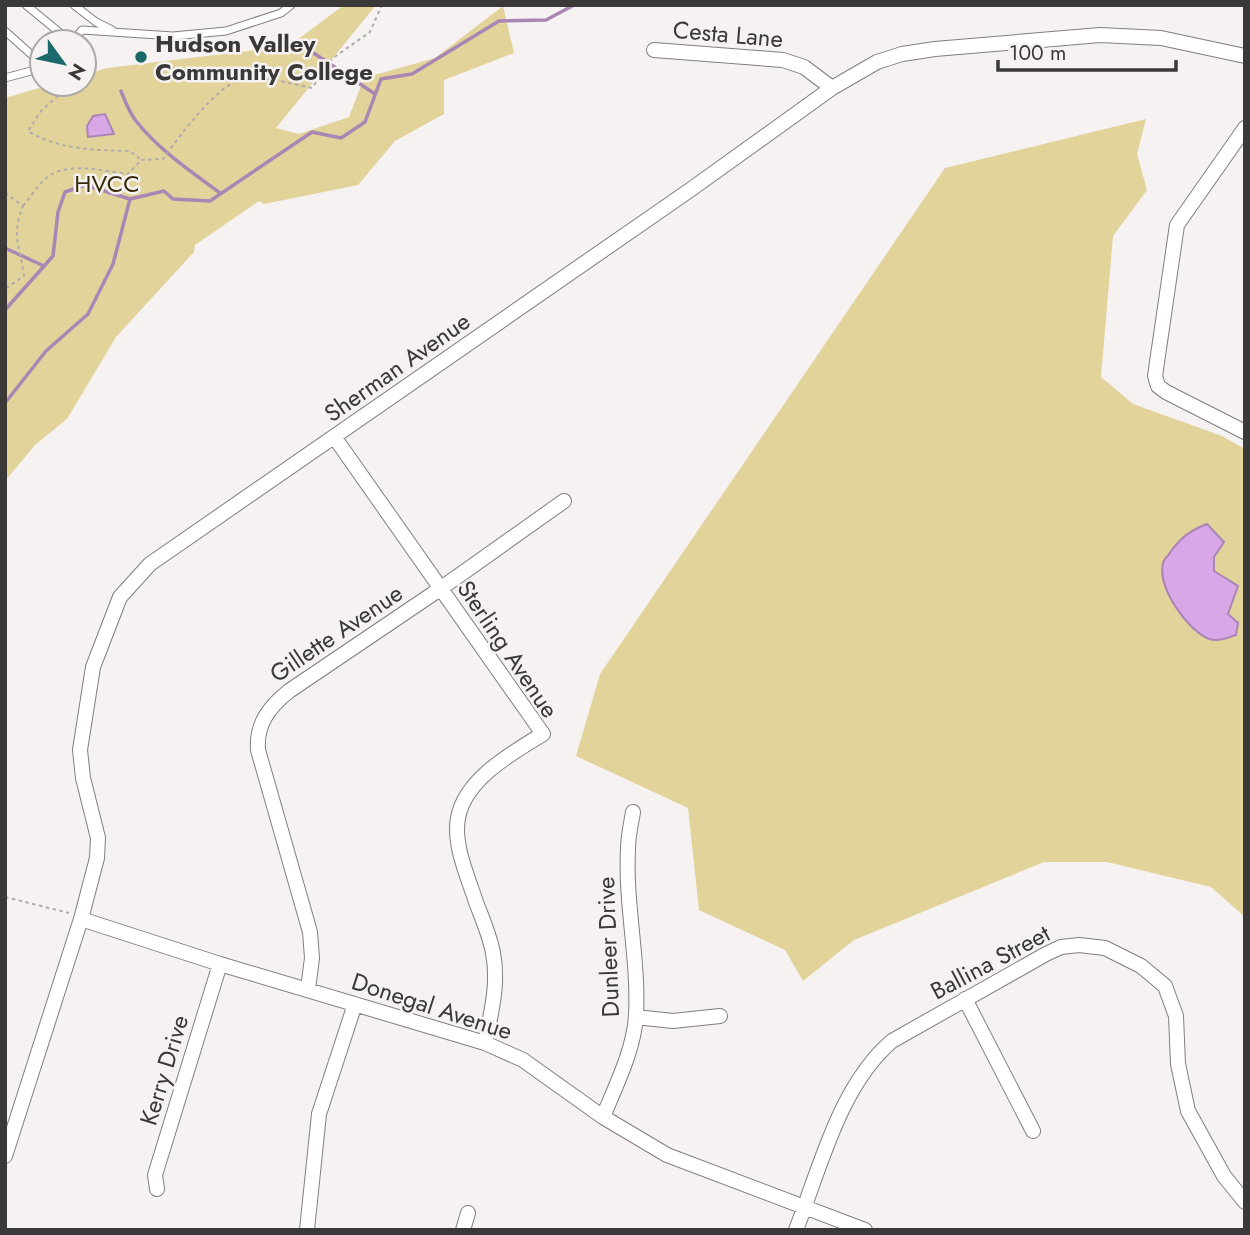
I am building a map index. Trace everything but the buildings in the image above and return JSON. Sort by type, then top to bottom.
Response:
[{"type":"street","name":"Sherman Avenue","points":[[5,1156],[81,919],[97,858],[98,838],[83,778],[80,750],[93,667],[120,597],[150,564],[335,438],[832,88],[877,62],[902,54],[935,49],[1100,35],[1161,38],[1245,56]]},
{"type":"street","name":"Cesta Lane","points":[[654,50],[783,60],[804,67],[832,88]]},
{"type":"street","points":[[1245,128],[1177,225],[1155,376],[1158,386],[1245,432]]},
{"type":"street","name":"Sterling Avenue","points":[[335,438],[543,734],[485,775],[465,798],[457,819],[463,862],[493,951],[495,998],[485,1043]]},
{"type":"street","name":"Gillette Avenue","points":[[308,989],[312,958],[310,932],[258,750],[257,735],[260,724],[274,703],[289,691],[564,501]]},
{"type":"street","name":"Dunleer Drive","points":[[603,1117],[634,1034],[636,1017],[628,867],[633,811]]},
{"type":"street","name":"Donegal Avenue","points":[[81,919],[220,964],[485,1043],[523,1060],[603,1117],[667,1155],[864,1230]]},
{"type":"street","name":"Ballina Street","points":[[796,1230],[825,1149],[852,1093],[877,1054],[892,1041],[1061,947],[1093,945],[1141,966],[1166,986],[1176,1016],[1178,1064],[1188,1111],[1224,1176],[1245,1202]]},
{"type":"street","name":"Kerry Drive","points":[[157,1189],[155,1175],[220,964]]},
{"type":"street","points":[[965,999],[1033,1131]]},
{"type":"street","points":[[307,1230],[319,1114],[355,1004]]},
{"type":"street","points":[[636,1017],[673,1021],[720,1016]]},
{"type":"street","points":[[463,1230],[468,1213]]},
{"type":"lane","points":[[26,5],[54,28]]},
{"type":"lane","points":[[74,5],[96,22],[116,32]]},
{"type":"lane","points":[[98,31],[173,36],[226,32],[281,13],[291,5]]},
{"type":"lane","points":[[5,32],[28,53]]},
{"type":"lane","points":[[6,77],[28,70]]},
{"type":"path","points":[[5,289],[24,276],[16,225],[23,206],[45,178],[76,168],[128,174],[141,160],[163,159],[194,118],[217,95],[241,79],[263,79],[313,88],[333,58],[370,32],[381,7],[379,5]]},
{"type":"path","points":[[55,98],[41,111],[28,131],[41,139],[87,150],[130,150],[141,160]]},
{"type":"path","points":[[5,193],[23,206]]},
{"type":"path","points":[[5,897],[62,910],[81,919]]},
{"type":"green space","name":"HVCC","points":[[344,5],[376,5],[276,128],[299,134],[349,117],[364,78],[435,58],[503,6],[514,53],[444,80],[444,114],[395,141],[358,185],[264,204],[259,201],[195,245],[194,252],[116,337],[67,419],[35,445],[5,481],[5,98],[28,91],[28,98],[98,98],[98,71],[107,68],[289,46]]},
{"type":"green space","points":[[1146,119],[1137,154],[1147,190],[1113,236],[1101,377],[1133,404],[1222,436],[1245,449],[1245,917],[1211,887],[1107,862],[1044,862],[854,940],[803,981],[785,950],[699,910],[688,808],[576,756],[600,674],[945,168]]},
{"type":"shaded area","points":[[105,114],[114,134],[88,137],[87,126],[93,116]]},
{"type":"shaded area","points":[[1207,524],[1224,542],[1214,557],[1214,571],[1238,586],[1228,614],[1238,623],[1236,635],[1219,640],[1212,640],[1200,634],[1183,617],[1169,595],[1162,573],[1164,560],[1177,544],[1190,532]]},
{"type":"waterway","points":[[5,310],[53,256],[58,212],[65,192],[85,185],[130,199],[164,191],[173,199],[210,201],[312,132],[341,138],[365,122],[381,79],[412,74],[499,21],[546,20],[574,5]]},
{"type":"waterway","points":[[312,52],[375,94]]},
{"type":"waterway","points":[[121,91],[131,114],[145,132],[175,160],[220,193]]},
{"type":"waterway","points":[[5,403],[46,351],[88,314],[113,264],[130,199]]},
{"type":"waterway","points":[[5,248],[44,266]]},
{"type":"place","name":"Hudson Valley Community College","points":[[141,57]]}]
